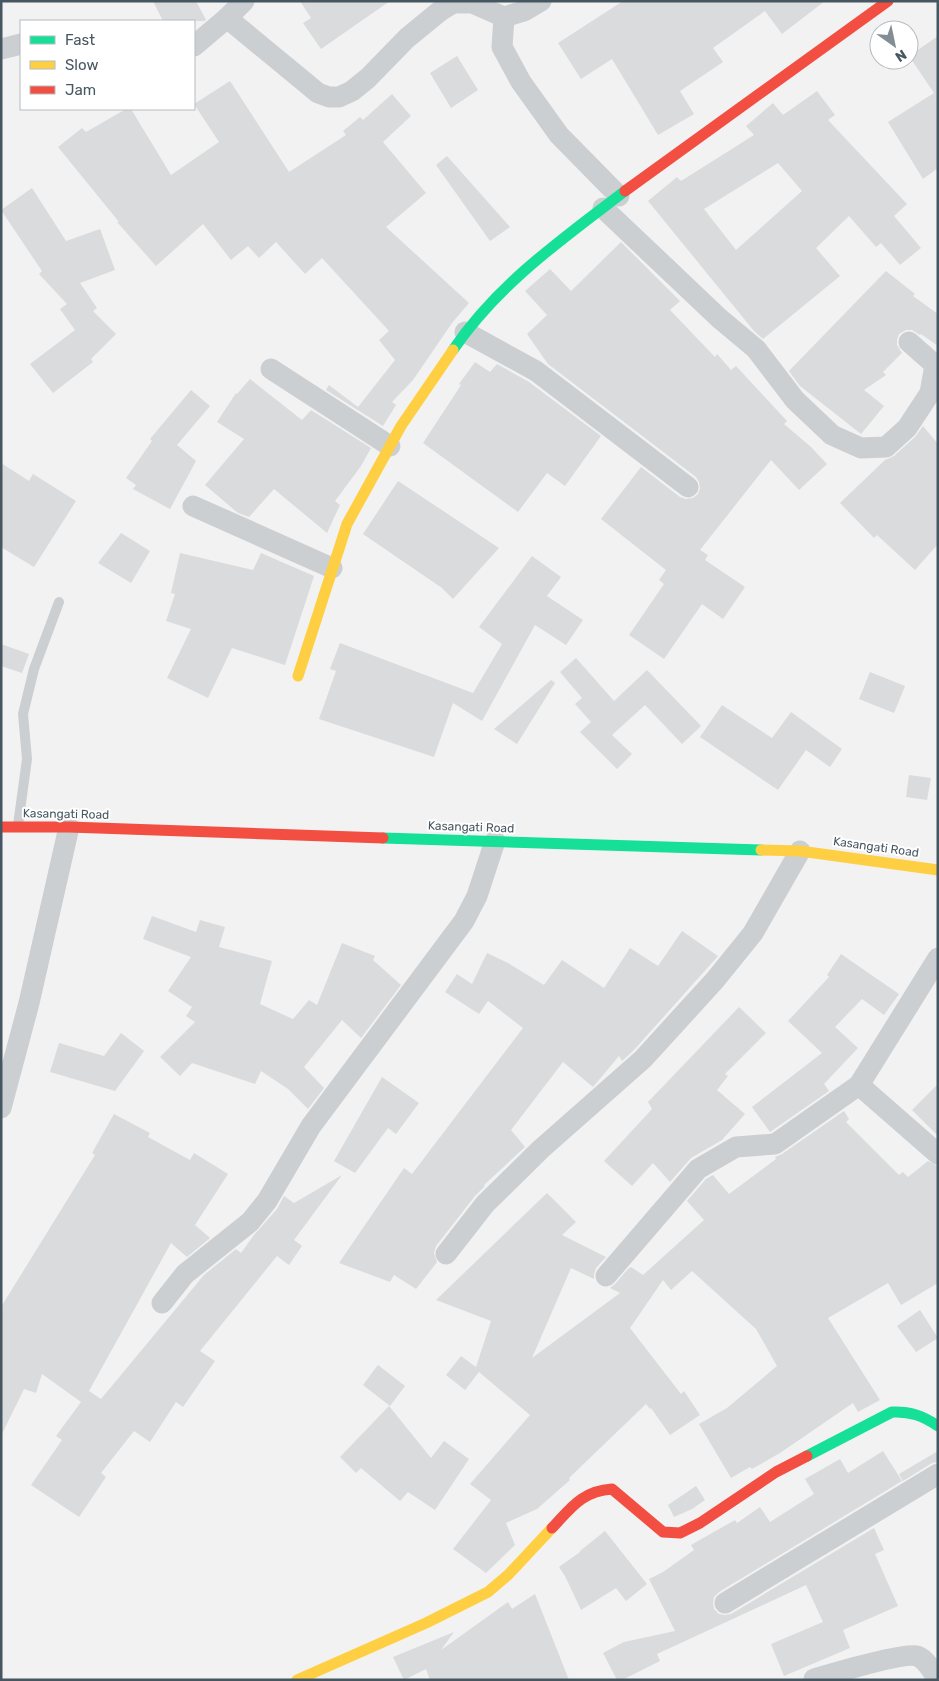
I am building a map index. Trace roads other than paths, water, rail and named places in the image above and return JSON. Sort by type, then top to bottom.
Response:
[{"type":"street","points":[[195,45],[244,1]]},
{"type":"street","points":[[227,18],[318,93],[329,97],[339,97],[352,91],[368,78],[407,38],[440,11],[453,3],[472,3],[504,17],[519,13],[541,1]]},
{"type":"street","points":[[298,676],[347,524],[401,426],[465,332],[499,293],[546,250],[888,1]]},
{"type":"street","points":[[504,17],[502,47],[521,82],[611,202],[719,318],[756,349],[795,400],[832,435],[861,448],[886,447],[907,428],[930,393],[936,364],[909,342]]},
{"type":"street","points":[[1,49],[20,44]]},
{"type":"street","points":[[465,332],[536,372],[688,487]]},
{"type":"street","points":[[271,369],[390,446]]},
{"type":"street","points":[[194,506],[332,568]]},
{"type":"street","name":"Kasangati Road","points":[[1,827],[69,827],[800,851],[938,870]]},
{"type":"street","points":[[1,1108],[29,1003],[69,827]]},
{"type":"street","points":[[162,1303],[185,1274],[250,1222],[267,1201],[311,1126],[464,922],[477,896],[495,841]]},
{"type":"street","points":[[446,1254],[485,1204],[540,1149],[643,1059],[715,980],[753,933],[800,851]]},
{"type":"street","points":[[606,1276],[698,1168],[736,1147],[775,1144],[859,1086],[938,958]]},
{"type":"street","points":[[859,1086],[938,1154]]},
{"type":"street","points":[[297,1680],[426,1623],[488,1592],[508,1575],[580,1499],[598,1490],[612,1489],[663,1532],[680,1533],[700,1523],[776,1472],[892,1412],[907,1410],[938,1426]]},
{"type":"street","points":[[725,1603],[938,1474]]},
{"type":"street","points":[[814,1678],[888,1659],[915,1655],[924,1660],[938,1679]]},
{"type":"lane","points":[[18,827],[27,759],[23,714],[34,669],[59,602]]}]
